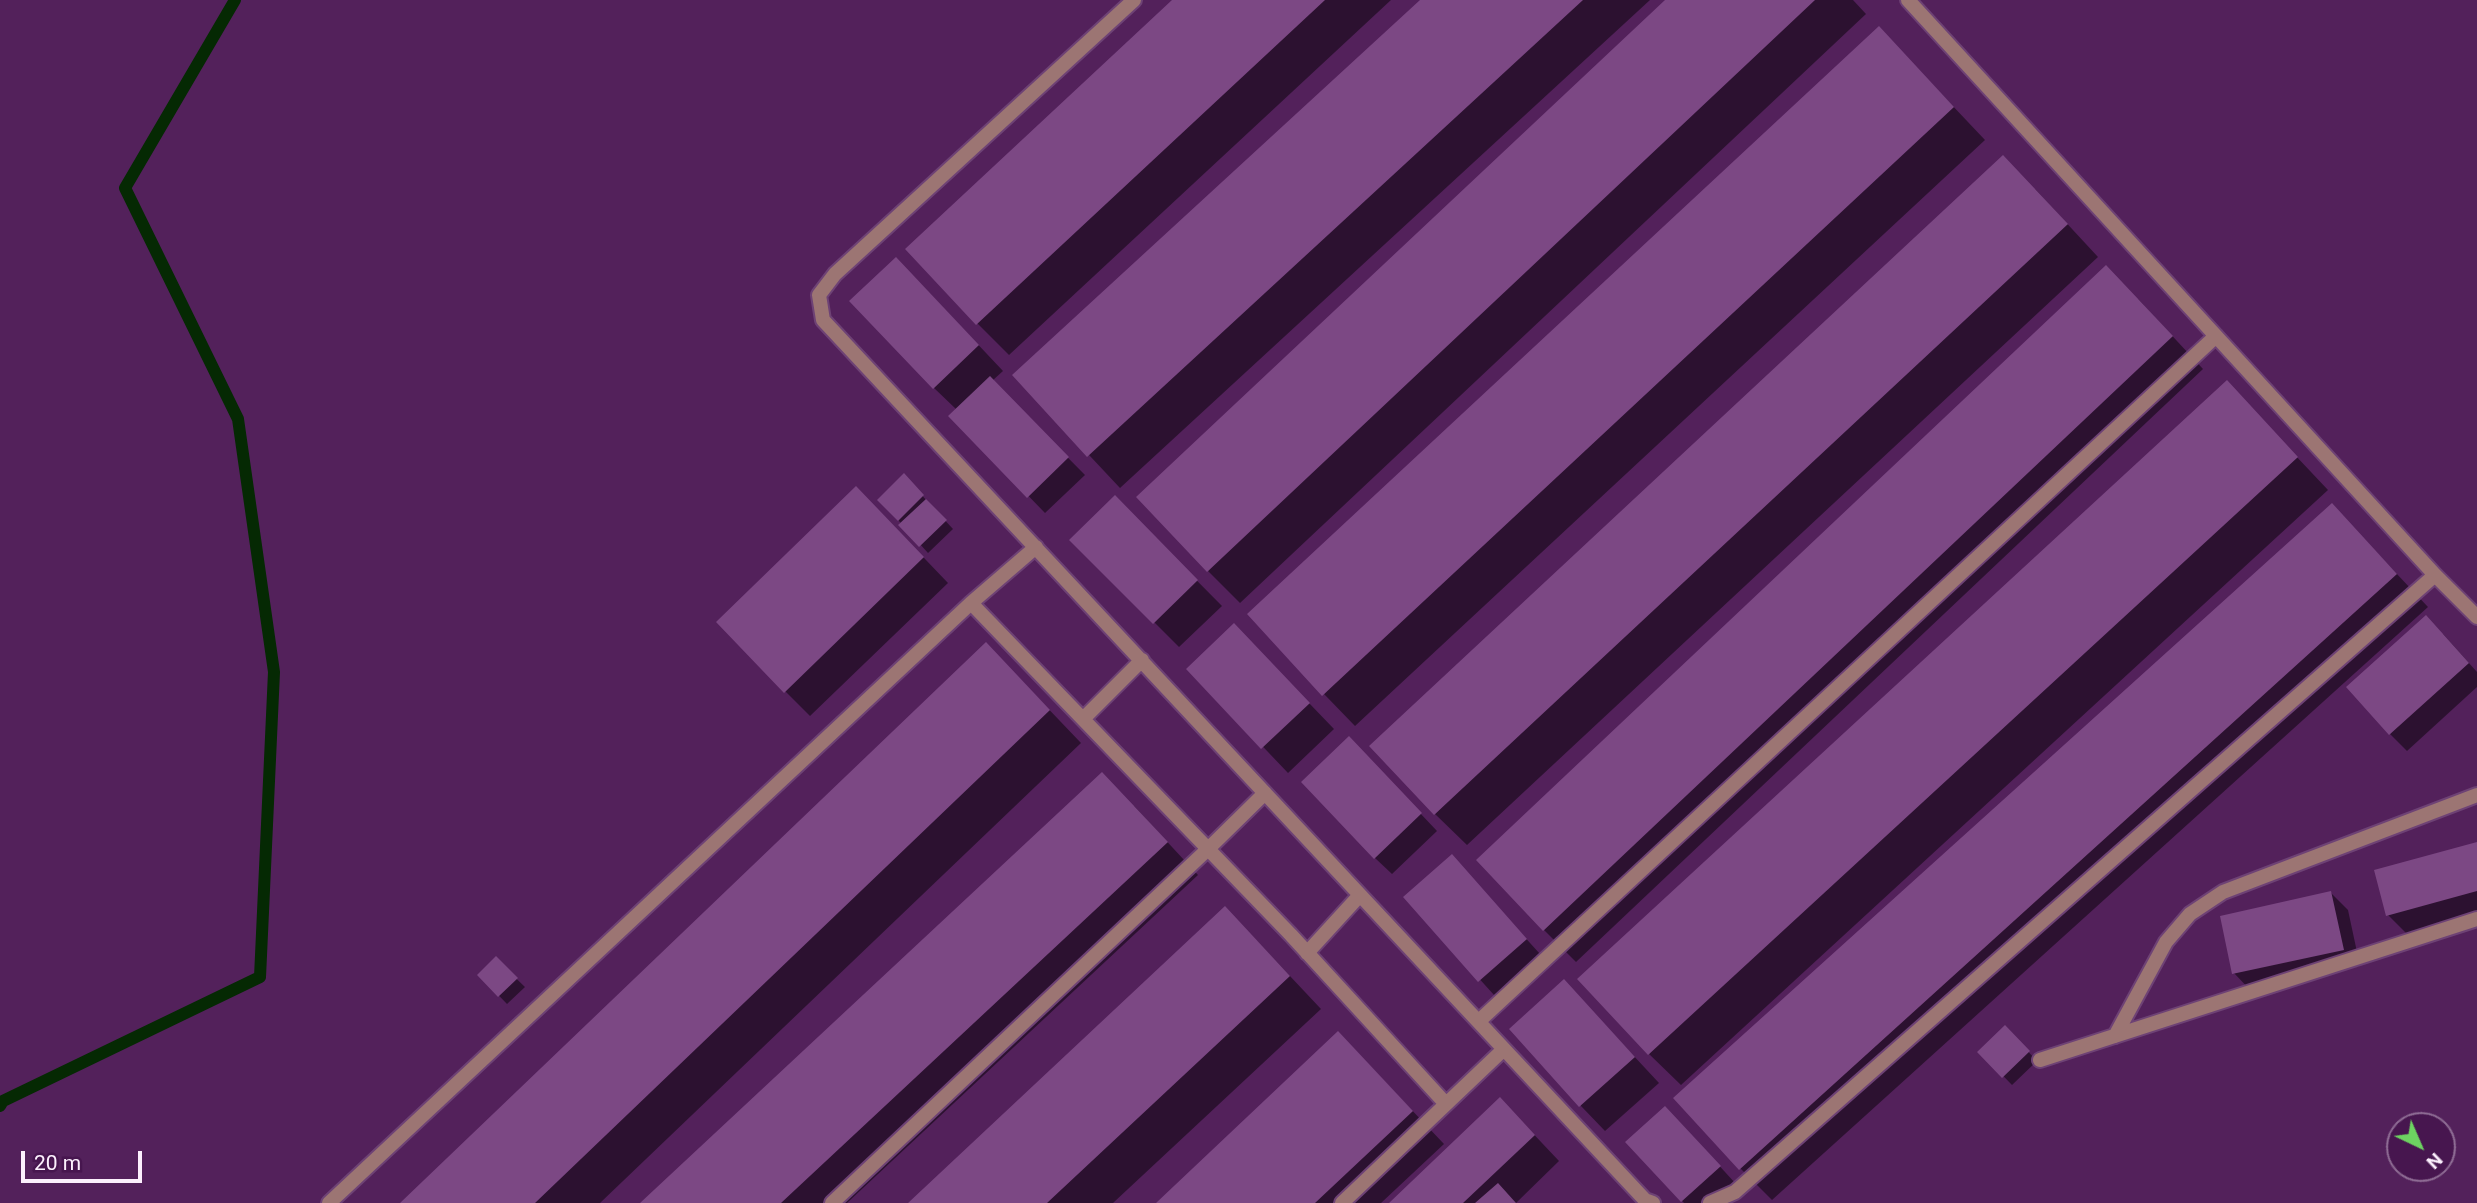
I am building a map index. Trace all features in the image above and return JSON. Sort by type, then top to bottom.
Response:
[{"type":"lane","points":[[1135,0],[835,274],[819,295],[823,320],[1645,1200],[1654,1203]]},
{"type":"lane","points":[[1908,0],[2435,575],[2477,617]]},
{"type":"lane","points":[[1479,1021],[2216,336]]},
{"type":"lane","points":[[329,1203],[971,603],[1036,547]]},
{"type":"lane","points":[[1710,1203],[1735,1192],[2435,575]]},
{"type":"lane","points":[[971,603],[1307,953],[1446,1104]]},
{"type":"lane","points":[[1083,719],[1142,660]]},
{"type":"lane","points":[[832,1203],[1265,793]]},
{"type":"lane","points":[[2115,1035],[2166,942],[2190,914],[2223,892],[2477,795]]},
{"type":"lane","points":[[1307,953],[1360,895]]},
{"type":"lane","points":[[2040,1060],[2477,919]]},
{"type":"lane","points":[[1342,1203],[1504,1049]]},
{"type":"building","points":[[1172,0],[1325,0],[976,325],[905,249]]},
{"type":"building","points":[[1420,0],[1583,0],[1087,457],[1012,375]]},
{"type":"building","points":[[1665,0],[1815,0],[1207,572],[1136,497]]},
{"type":"building","points":[[1879,26],[1954,107],[1322,696],[1247,614]]},
{"type":"building","points":[[2003,155],[2068,224],[1434,815],[1369,746]]},
{"type":"building","points":[[896,257],[979,345],[933,389],[849,301]]},
{"type":"building","points":[[2106,265],[2173,336],[1543,931],[1476,860]]},
{"type":"building","points":[[990,376],[1069,457],[1027,498],[948,416]]},
{"type":"building","points":[[2227,380],[2298,457],[1648,1055],[1577,979]]},
{"type":"building","points":[[904,473],[924,495],[898,521],[877,500]]},
{"type":"building","points":[[856,486],[924,557],[784,693],[716,622]]},
{"type":"building","points":[[1115,495],[1198,580],[1153,624],[1069,540]]},
{"type":"building","points":[[926,499],[947,520],[919,547],[898,525]]},
{"type":"building","points":[[2332,503],[2397,574],[1739,1170],[1673,1098]]},
{"type":"building","points":[[2426,615],[2469,663],[2389,735],[2346,687]]},
{"type":"building","points":[[1234,623],[1310,703],[1261,749],[1186,669]]},
{"type":"building","points":[[986,642],[1050,710],[535,1203],[400,1203]]},
{"type":"building","points":[[1349,736],[1422,813],[1374,859],[1301,782]]},
{"type":"building","points":[[1102,772],[1168,842],[781,1203],[640,1203]]},
{"type":"building","points":[[2477,842],[2477,891],[2386,916],[2374,870]]},
{"type":"building","points":[[1452,854],[1527,939],[1478,982],[1403,897]]},
{"type":"building","points":[[2331,891],[2344,950],[2232,974],[2220,916]]},
{"type":"building","points":[[1225,906],[1290,976],[1047,1203],[908,1203]]},
{"type":"building","points":[[496,956],[518,978],[498,997],[477,975]]},
{"type":"building","points":[[1564,979],[1635,1057],[1579,1107],[1509,1029]]},
{"type":"building","points":[[2005,1025],[2030,1051],[2002,1078],[1977,1052]]},
{"type":"building","points":[[1338,1031],[1413,1111],[1315,1203],[1156,1203]]},
{"type":"building","points":[[1500,1097],[1535,1135],[1463,1203],[1389,1203]]},
{"type":"building","points":[[1665,1106],[1721,1166],[1681,1202],[1625,1142]]},
{"type":"building","points":[[1498,1183],[1516,1203],[1475,1203]]},
{"type":"waterway","points":[[0,1106],[3,1101],[260,977],[274,672],[238,419],[125,188],[235,0]]}]
